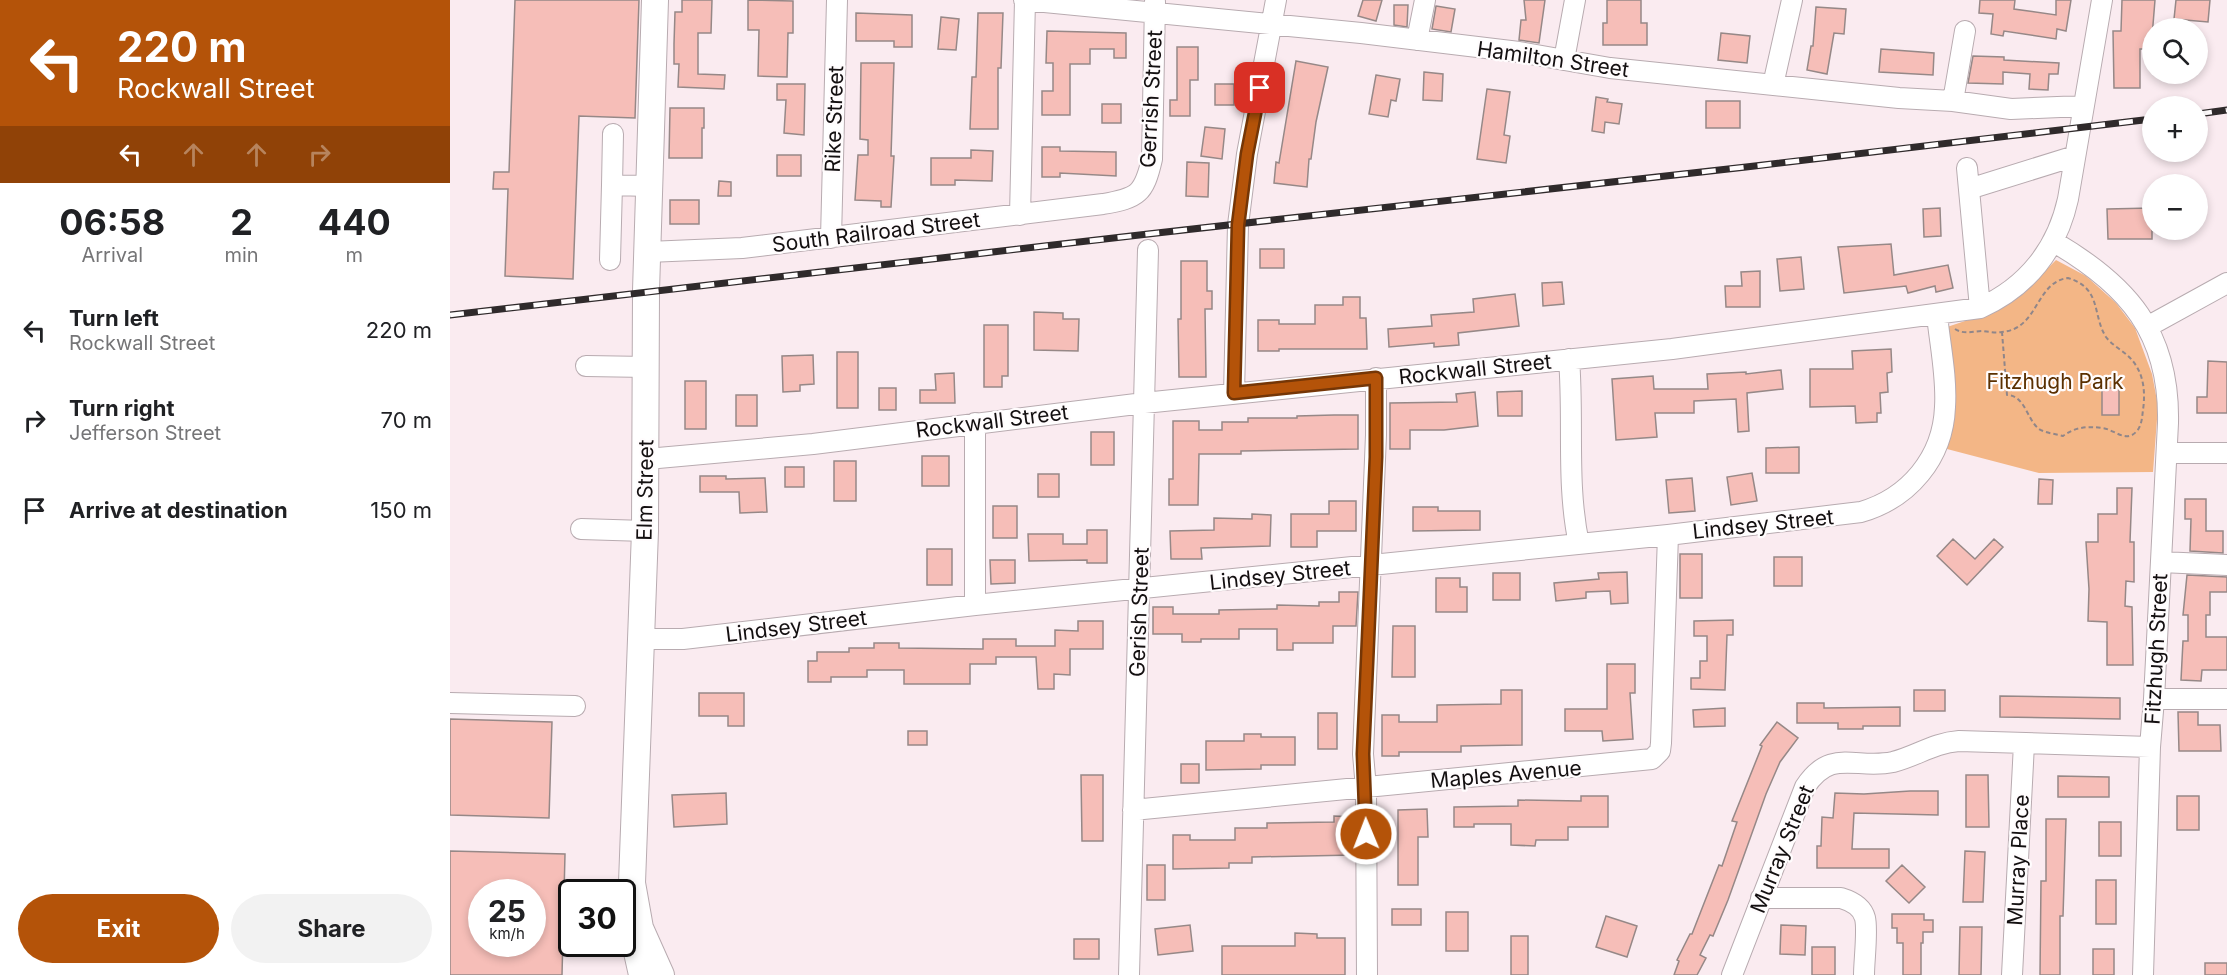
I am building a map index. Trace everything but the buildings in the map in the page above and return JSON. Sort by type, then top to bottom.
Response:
[{"type":"main road","name":"Elm Street","points":[[632,879],[647,459],[649,186],[656,0]]},
{"type":"main road","name":"Elm Street","points":[[636,906],[640,928],[661,975]]},
{"type":"street","name":"Rike Street","points":[[831,238],[837,0]]},
{"type":"street","points":[[1020,215],[1025,0]]},
{"type":"street","name":"Hamilton Street","points":[[1025,0],[1155,6],[1273,23],[1519,52],[1610,68],[1899,98],[1953,100],[2011,109],[2084,106]]},
{"type":"street","points":[[1234,393],[1238,225],[1247,154],[1276,0]]},
{"type":"street","points":[[1417,40],[1425,0]]},
{"type":"street","points":[[1564,60],[1575,0]]},
{"type":"street","points":[[1773,85],[1792,0]]},
{"type":"street","name":"Rockwall Street","points":[[647,459],[813,444],[1234,393],[1672,349],[1980,308],[2002,296],[2028,275],[2054,242],[2066,209],[2102,0]]},
{"type":"street","name":"Gerrish Street","points":[[1103,204],[1124,200],[1137,194],[1147,182],[1152,159],[1155,6]]},
{"type":"street","points":[[1953,100],[1965,31]]},
{"type":"street","points":[[610,260],[613,135]]},
{"type":"street","points":[[1969,189],[2075,156]]},
{"type":"street","points":[[1967,168],[1980,308]]},
{"type":"street","points":[[612,185],[649,186]]},
{"type":"street","name":"South Railroad Street","points":[[648,252],[742,248],[1103,204]]},
{"type":"street","name":"Fitzhugh Street","points":[[2054,242],[2104,274],[2129,301],[2147,327],[2161,360],[2166,386],[2169,411],[2150,747],[2143,975]]},
{"type":"street","name":"Gerish Street","points":[[1129,975],[1148,250]]},
{"type":"street","points":[[2147,327],[2227,283]]},
{"type":"street","name":"Lindsey Street","points":[[641,639],[683,639],[975,605],[1139,590],[1850,515],[1882,505],[1899,495],[1916,480],[1932,456],[1944,419],[1945,391],[1937,315]]},
{"type":"street","points":[[1569,359],[1572,398],[1572,469],[1579,544]]},
{"type":"street","points":[[586,366],[647,367]]},
{"type":"street","points":[[1368,975],[1366,788],[1363,754],[1377,435],[1376,378]]},
{"type":"street","points":[[975,423],[975,605]]},
{"type":"street","points":[[2167,453],[2227,453]]},
{"type":"street","points":[[581,528],[645,531]]},
{"type":"street","name":"Maples Avenue","points":[[1133,810],[1652,759],[1656,756],[1661,743],[1668,535]]},
{"type":"street","points":[[2161,562],[2227,565]]},
{"type":"street","points":[[2154,699],[2227,699]]},
{"type":"street","points":[[450,703],[575,706]]},
{"type":"street","name":"Murray Street","points":[[1732,975],[1805,787],[1812,776],[1822,768],[1837,763],[1893,762],[1944,742],[1959,741],[2150,747]]},
{"type":"street","name":"Murray Place","points":[[2012,975],[2024,744]]},
{"type":"street","points":[[1761,898],[1840,898],[1860,908],[1866,918],[1864,975]]},
{"type":"street","points":[[635,957],[639,975]]},
{"type":"path","points":[[1937,315],[1961,332],[2002,332],[2018,326],[2029,318],[2044,292],[2058,280],[2068,278],[2080,283],[2094,301],[2105,335],[2132,360],[2141,375],[2144,405],[2138,430],[2132,435],[2125,436],[2103,428],[2081,427],[2063,436],[2039,429],[2019,400],[2012,395],[2007,395],[2002,332]]},
{"type":"green space","name":"Fitzhugh Park","points":[[2056,260],[2086,276],[2116,303],[2135,328],[2152,374],[2158,406],[2153,472],[2039,473],[1947,449],[1950,422],[1947,327],[1989,313],[2029,287]]},
{"type":"railway","points":[[2208,113],[2227,110]]},
{"type":"railway","points":[[450,315],[2142,120]]},
{"type":"route","points":[[1260,88],[1247,154],[1238,225],[1234,393],[1376,378],[1377,435],[1363,754],[1366,834]]}]
